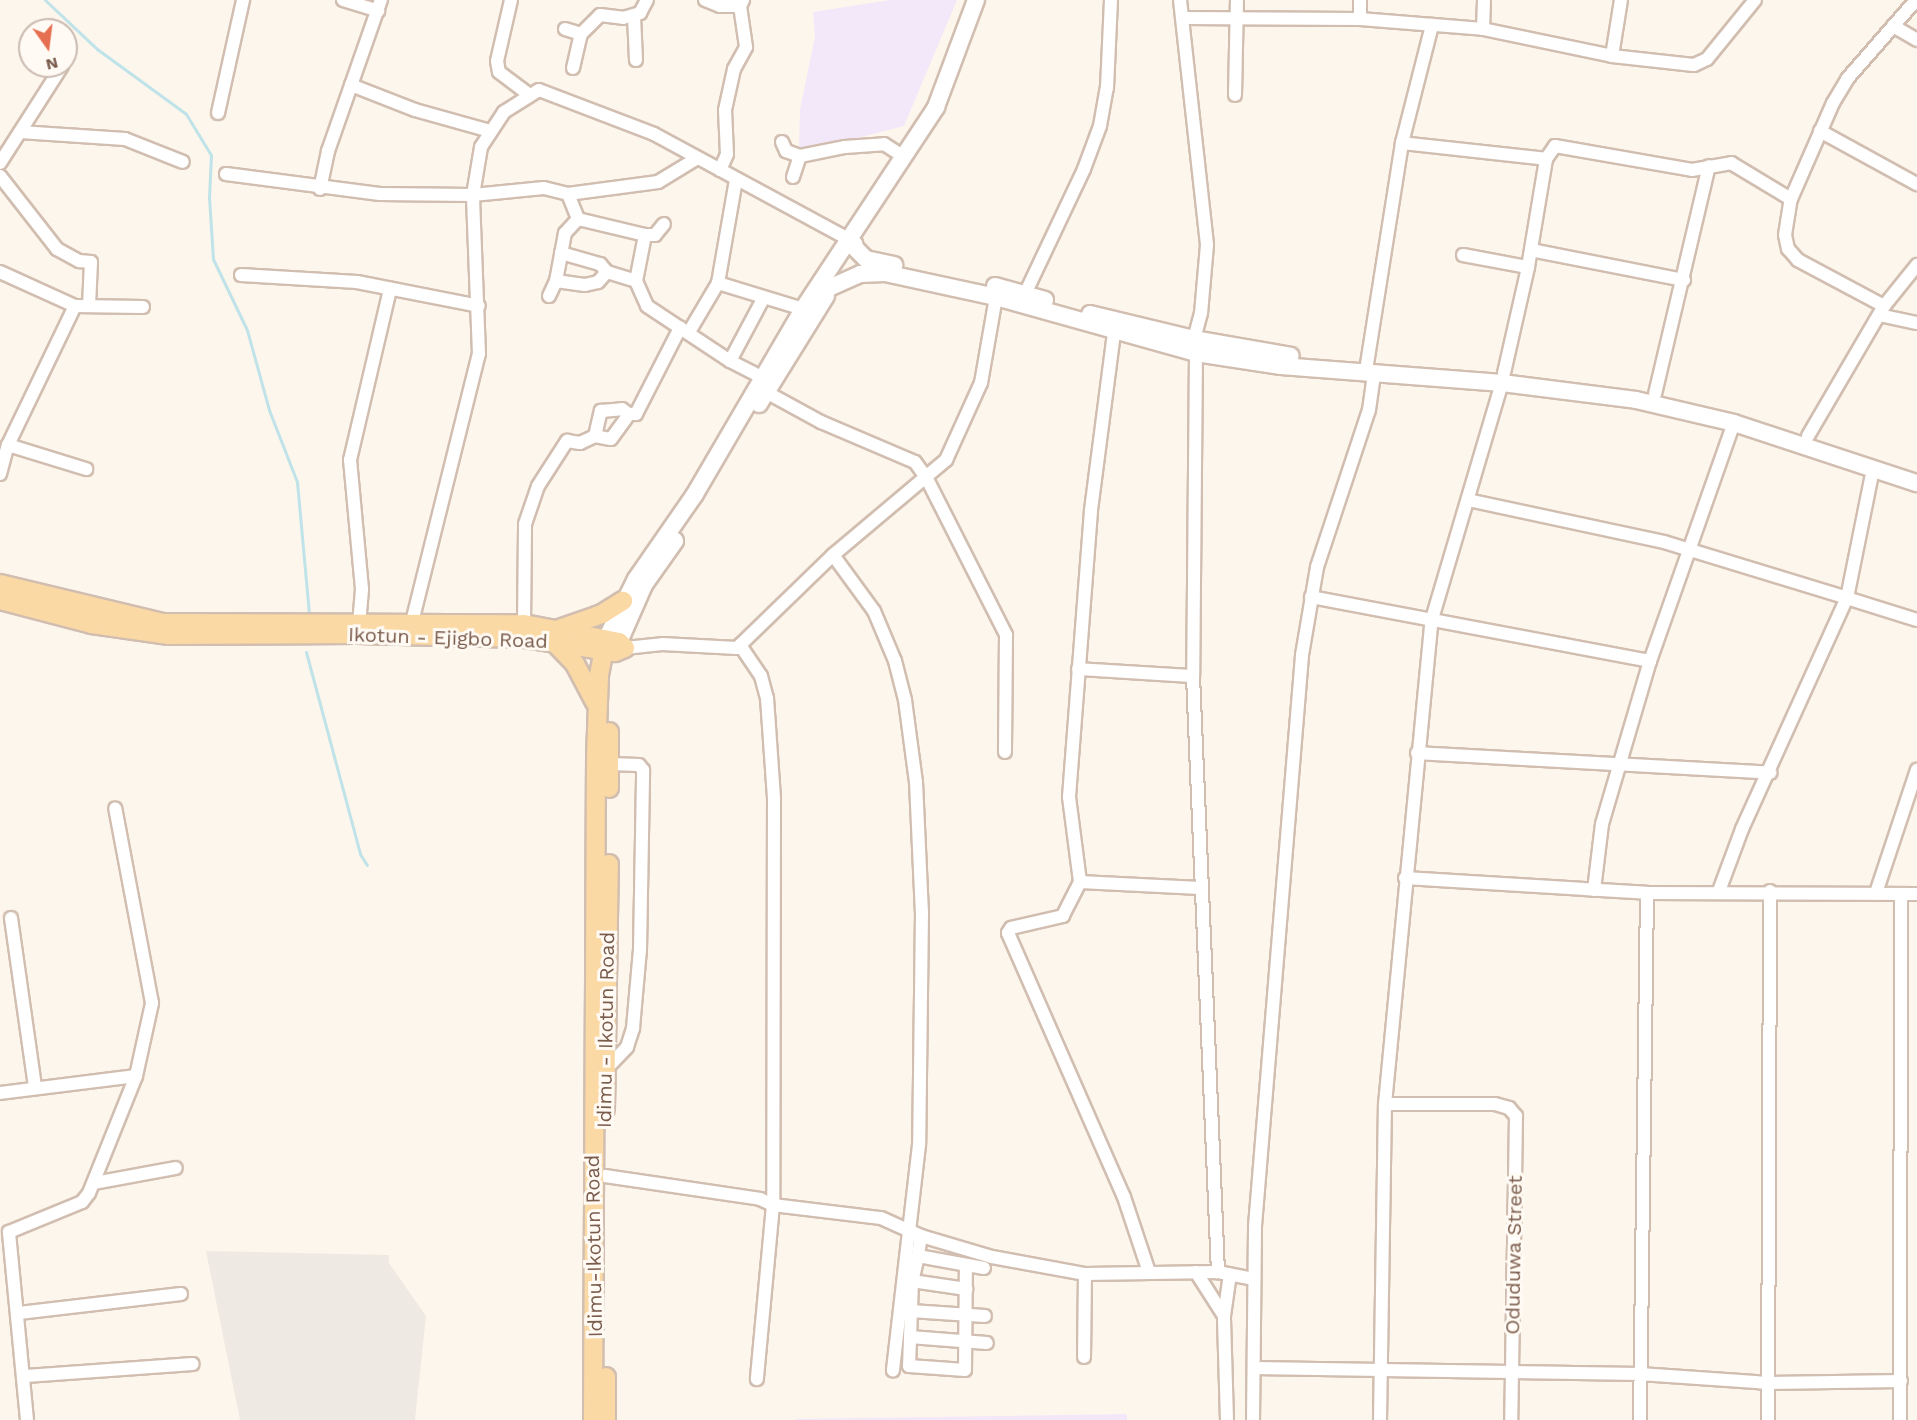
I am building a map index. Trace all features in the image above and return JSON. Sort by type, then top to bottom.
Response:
[{"type":"main road","points":[[613,646],[644,585],[705,499],[803,309],[852,255],[904,157],[944,89],[976,0]]},
{"type":"main road","points":[[613,646],[623,601],[852,255],[939,110],[981,0]]},
{"type":"main road","points":[[852,255],[1025,294],[1195,346]]},
{"type":"main road","points":[[852,255],[885,273],[996,297],[1114,333],[1371,369],[1503,378],[1655,394],[1731,411],[1917,471]]},
{"type":"main road","points":[[1609,390],[1734,423],[1917,483]]},
{"type":"main road","name":"Ikotun - Ejigbo Road","points":[[1,593],[162,623],[524,624],[555,636]]},
{"type":"main road","name":"Ikotun - Ejigbo Road","points":[[1,593],[113,628],[169,635],[555,636],[613,646]]},
{"type":"main road","points":[[597,708],[580,671],[555,636],[602,614],[623,601]]},
{"type":"main road","name":"Idimu-Ikotun Road","points":[[593,1420],[600,1208],[592,1001],[597,708],[599,675],[613,646]]},
{"type":"main road","name":"Idimu - Ikotun Road","points":[[606,1420],[600,1208],[605,1176],[609,682],[613,646]]},
{"type":"street","points":[[218,113],[243,0]]},
{"type":"street","points":[[320,189],[328,151],[379,5],[343,0]]},
{"type":"street","points":[[512,0],[497,62],[499,72],[528,94]]},
{"type":"street","points":[[636,60],[634,16],[647,0]]},
{"type":"street","points":[[705,0],[720,6],[742,3],[746,47],[734,69],[725,111],[727,154],[720,170]]},
{"type":"street","points":[[1025,294],[1084,169],[1100,126],[1108,76],[1111,0]]},
{"type":"street","points":[[1180,0],[1208,245],[1195,346],[1193,676],[1200,888],[1224,1273],[1227,1420]]},
{"type":"street","points":[[1235,95],[1237,0]]},
{"type":"street","points":[[1360,0],[1360,19]]},
{"type":"street","points":[[1483,29],[1484,0]]},
{"type":"street","points":[[1612,56],[1621,0]]},
{"type":"street","points":[[1183,18],[1360,19],[1483,29],[1612,56],[1702,64],[1755,0]]},
{"type":"street","points":[[1916,0],[1848,78],[1820,131],[1791,199],[1785,235],[1792,255],[1882,310],[1917,323]]},
{"type":"street","points":[[573,68],[581,34],[600,15],[634,16]]},
{"type":"street","points":[[1253,1420],[1254,1279],[1265,1081],[1302,655],[1317,567],[1369,410],[1371,369],[1402,142],[1432,25]]},
{"type":"street","points":[[1893,26],[1917,40]]},
{"type":"street","points":[[565,29],[581,34]]},
{"type":"street","points":[[0,163],[54,78]]},
{"type":"street","points":[[351,84],[415,110],[490,131]]},
{"type":"street","points":[[412,622],[479,354],[479,306],[473,195],[481,147],[504,112],[528,94],[539,90],[654,135],[720,170],[852,255]]},
{"type":"street","points":[[1820,131],[1917,184]]},
{"type":"street","points":[[20,132],[125,140],[183,162]]},
{"type":"street","points":[[782,142],[786,151],[801,156],[884,144],[904,157]]},
{"type":"street","points":[[1402,142],[1546,159]]},
{"type":"street","points":[[1380,1420],[1385,1104],[1417,753],[1432,619],[1503,378],[1528,267],[1546,159],[1555,146],[1562,146],[1686,170],[1736,164],[1791,199]]},
{"type":"street","points":[[793,177],[801,156]]},
{"type":"street","points":[[226,174],[320,189],[380,194],[473,195],[544,188],[568,194],[658,182],[696,159]]},
{"type":"street","points":[[1655,394],[1684,280],[1709,166]]},
{"type":"street","points":[[0,176],[57,249],[79,261],[91,262],[89,306]]},
{"type":"street","points":[[524,624],[524,543],[531,504],[560,448],[567,441],[580,443],[595,436],[611,439],[629,414],[640,409],[685,330],[718,283],[736,180]]},
{"type":"street","points":[[568,194],[578,219]]},
{"type":"street","points":[[578,219],[645,235],[655,235],[664,224]]},
{"type":"street","points":[[549,296],[556,280],[565,233],[578,219]]},
{"type":"street","points":[[645,235],[636,280],[647,306],[820,422],[915,462],[926,477],[1006,635],[1005,752]]},
{"type":"street","points":[[1531,250],[1684,280]]},
{"type":"street","points":[[561,253],[600,264],[607,272],[636,280]]},
{"type":"street","points":[[1463,255],[1528,267]]},
{"type":"street","points":[[1808,436],[1882,310],[1917,266]]},
{"type":"street","points":[[0,272],[75,306],[143,307]]},
{"type":"street","points":[[556,280],[585,285],[598,282],[607,272]]},
{"type":"street","points":[[241,275],[357,282],[479,306]]},
{"type":"street","points":[[718,283],[763,300],[803,309]]},
{"type":"street","points":[[359,624],[362,589],[350,460],[390,289]]},
{"type":"street","points":[[613,646],[662,644],[731,651],[833,555],[946,460],[981,383],[996,297]]},
{"type":"street","points":[[730,361],[763,300]]},
{"type":"street","points":[[0,474],[8,445],[75,306]]},
{"type":"street","points":[[1114,333],[1091,511],[1069,797],[1080,882],[1063,916],[1011,928],[1008,933],[1124,1197],[1149,1272]]},
{"type":"street","points":[[595,436],[601,411],[622,409],[629,414]]},
{"type":"street","points":[[1594,890],[1602,824],[1618,766],[1650,661],[1691,552],[1734,423]]},
{"type":"street","points":[[8,445],[86,470]]},
{"type":"street","points":[[1719,891],[1742,829],[1850,599],[1873,469]]},
{"type":"street","points":[[1468,500],[1664,542],[1917,620]]},
{"type":"street","points":[[833,555],[874,611],[895,661],[905,700],[916,782],[922,912],[919,1145],[912,1214],[907,1228],[893,1371]]},
{"type":"street","points":[[1311,597],[1650,661]]},
{"type":"street","points":[[740,645],[761,676],[772,765],[773,1205],[757,1380]]},
{"type":"street","points":[[1078,669],[1193,676]]},
{"type":"street","points":[[1417,753],[1770,773]]},
{"type":"street","points":[[605,1070],[627,1047],[633,1028],[640,950],[644,770],[639,765],[609,764]]},
{"type":"street","points":[[1876,893],[1917,770]]},
{"type":"street","points":[[27,1420],[26,1376],[9,1232],[82,1202],[94,1183],[136,1076],[152,1003],[115,808]]},
{"type":"street","points":[[1405,878],[1647,893],[1770,891],[1917,894]]},
{"type":"street","points":[[1080,882],[1200,888]]},
{"type":"street","points":[[1768,1420],[1770,891]]},
{"type":"street","points":[[1640,1420],[1647,893]]},
{"type":"street","points":[[1900,1420],[1901,894]]},
{"type":"street","points":[[11,918],[35,1086]]},
{"type":"street","points":[[0,1093],[35,1086],[136,1076]]},
{"type":"street","name":"Oduduwa Street","points":[[1385,1104],[1495,1104],[1509,1108],[1516,1116],[1511,1420]]},
{"type":"street","points":[[94,1183],[176,1168]]},
{"type":"street","points":[[605,1176],[760,1199],[773,1205],[881,1218],[921,1236],[992,1257],[1085,1274],[1196,1272],[1224,1273],[1254,1279]]},
{"type":"street","points":[[921,1236],[912,1281],[909,1366],[965,1370],[966,1265]]},
{"type":"street","points":[[918,1256],[984,1268]]},
{"type":"street","points":[[1196,1272],[1224,1316]]},
{"type":"street","points":[[1084,1357],[1085,1274]]},
{"type":"street","points":[[912,1281],[966,1289]]},
{"type":"street","points":[[19,1313],[181,1294]]},
{"type":"street","points":[[911,1311],[985,1316]]},
{"type":"street","points":[[910,1337],[987,1343]]},
{"type":"street","points":[[26,1376],[193,1364]]},
{"type":"street","points":[[1254,1368],[1640,1374],[1768,1383],[1901,1381]]},
{"type":"shaded area","points":[[890,0],[957,0],[904,126],[799,153],[800,109],[815,37],[813,12]]},
{"type":"shaded area","points":[[206,1251],[389,1255],[389,1263],[426,1316],[415,1420],[240,1420]]},
{"type":"shaded area","points":[[1127,1414],[1127,1420],[795,1420],[795,1419]]},
{"type":"waterway","points":[[45,0],[97,49],[186,114],[211,155],[209,197],[213,259],[247,330],[269,410],[297,482],[309,615]]},
{"type":"waterway","points":[[306,652],[360,854],[367,865]]}]
